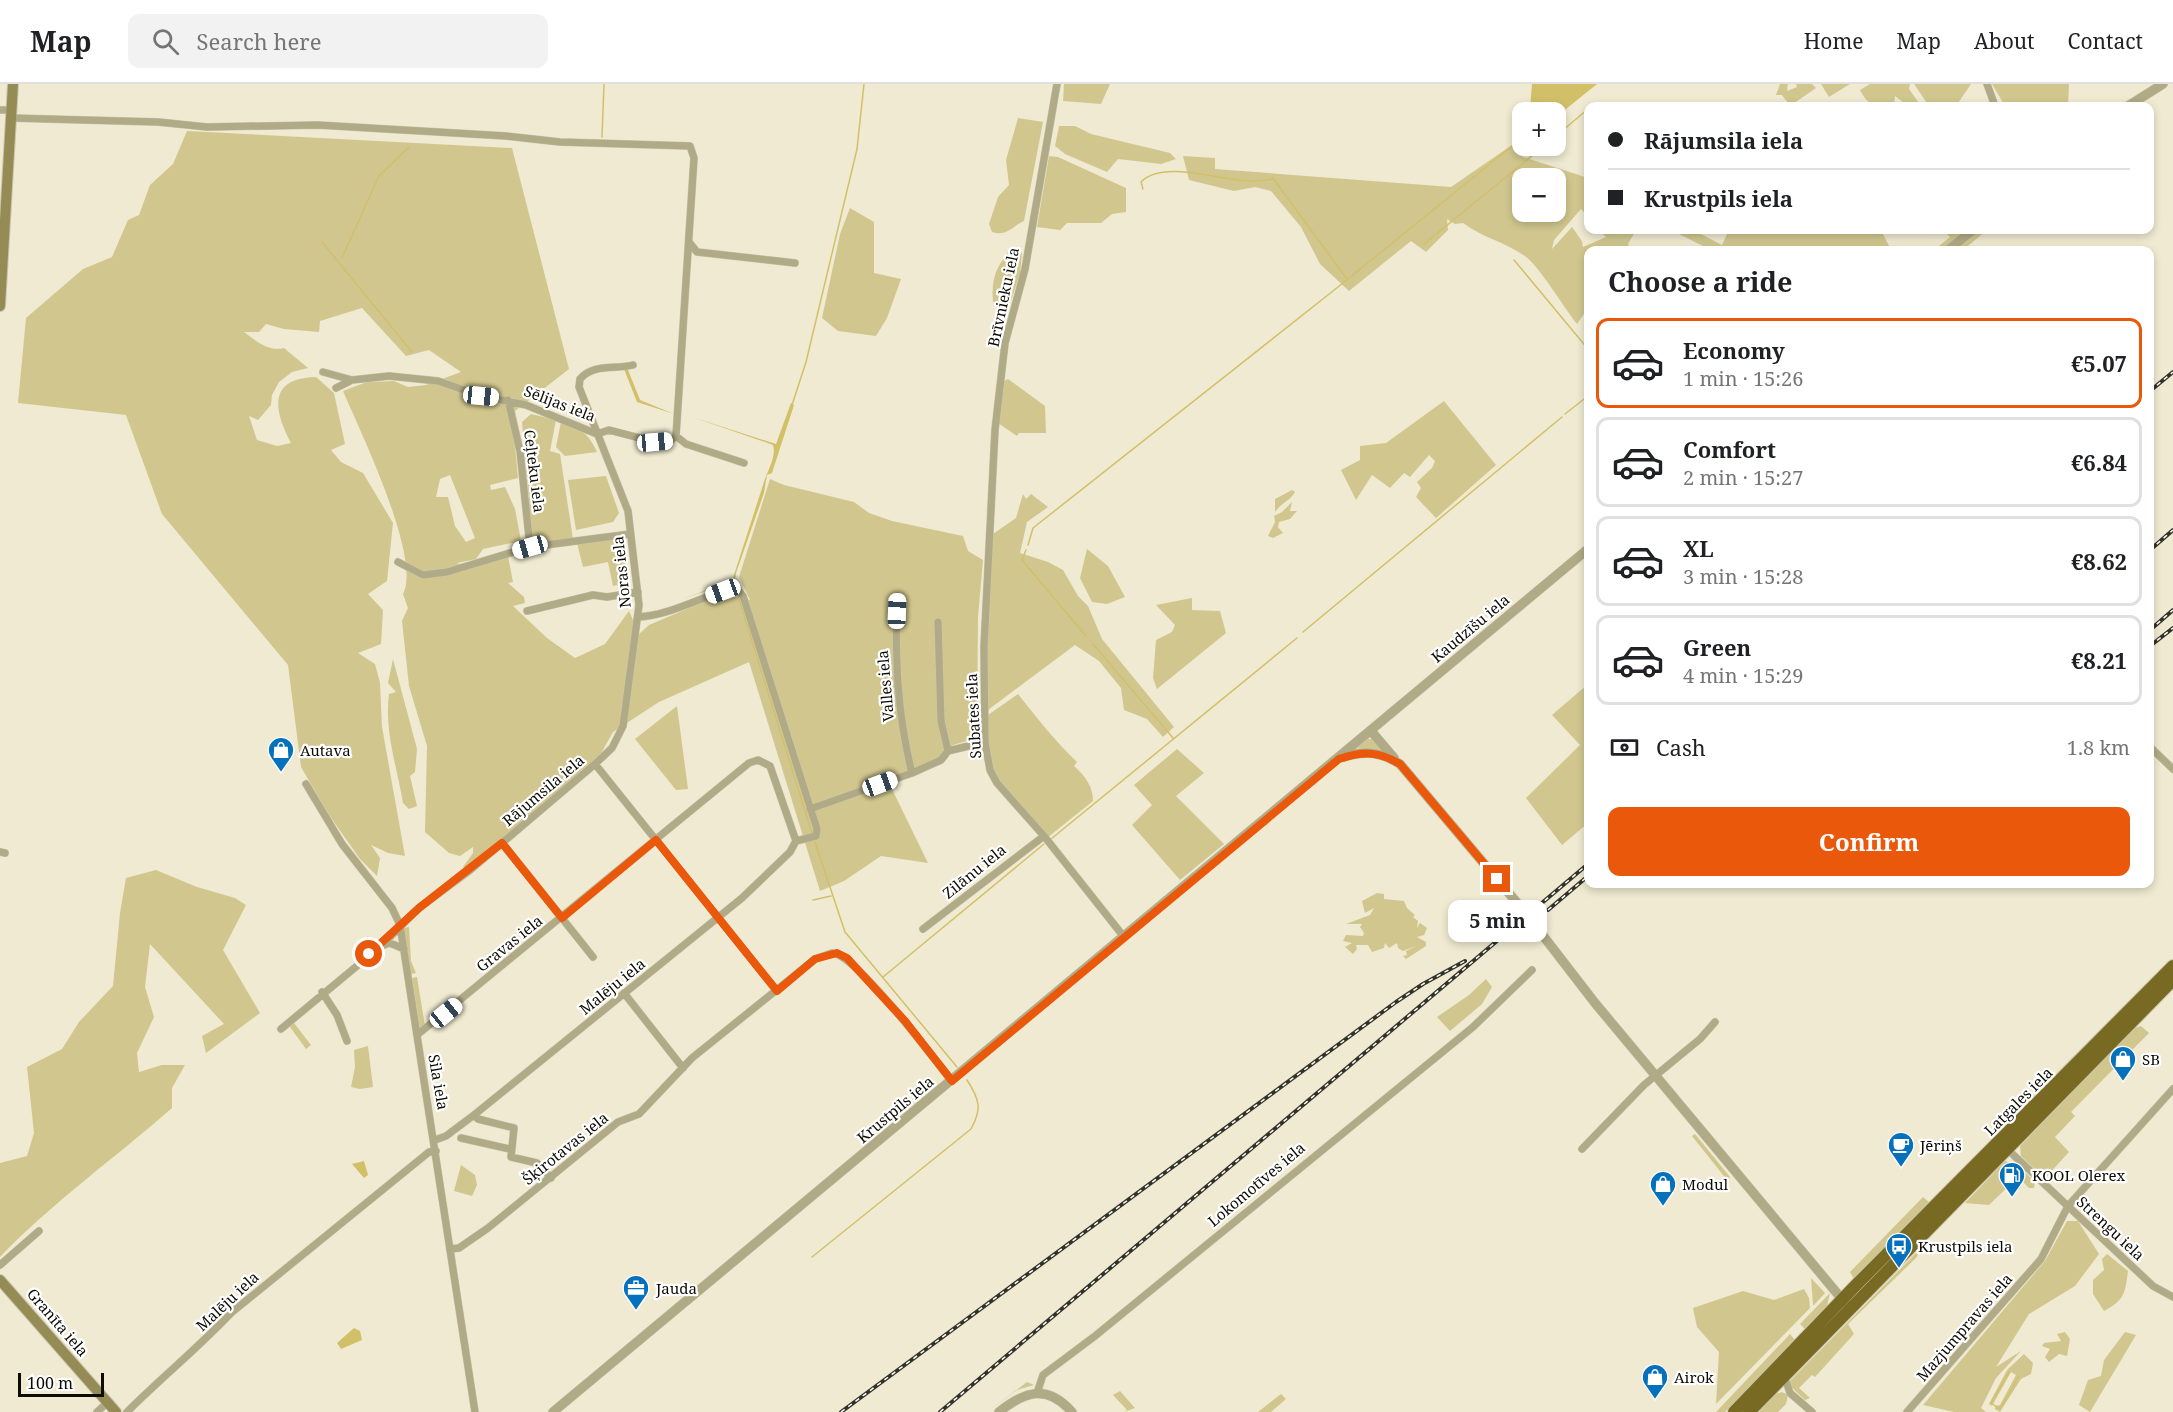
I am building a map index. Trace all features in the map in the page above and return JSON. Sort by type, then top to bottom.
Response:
[{"type":"highway","name":"Latgales iela","points":[[2003,1145],[2173,966]]},
{"type":"highway","name":"Latgales iela","points":[[1734,1412],[2173,980]]},
{"type":"highway","name":"Latgales iela","points":[[1749,1412],[1845,1304]]},
{"type":"main road","points":[[0,306],[13,84]]},
{"type":"main road","name":"Granīta iela","points":[[0,1280],[116,1412]]},
{"type":"street","name":"Brīvnieku iela","points":[[991,519],[994,442],[1005,343],[1025,269],[1057,84]]},
{"type":"street","points":[[1987,84],[1994,102]]},
{"type":"street","points":[[2134,102],[2163,84]]},
{"type":"street","points":[[0,110],[12,114],[207,127],[318,125],[506,136],[560,142],[690,146],[694,158],[676,436],[686,444],[744,463]]},
{"type":"street","points":[[1953,246],[1968,234]]},
{"type":"street","points":[[687,240],[697,252],[795,263]]},
{"type":"street","name":"Noras iela","points":[[612,748],[623,726],[639,617],[638,592],[628,511],[583,397],[580,379],[585,372],[595,369],[617,370],[633,365]]},
{"type":"street","name":"Sēlijas iela","points":[[323,372],[352,380],[389,376],[438,381],[481,396],[508,400],[597,434],[609,430],[655,442],[671,440],[676,436]]},
{"type":"street","points":[[336,388],[352,380]]},
{"type":"street","name":"Ceļteku iela","points":[[508,400],[520,451],[530,547]]},
{"type":"street","name":"Subates iela","points":[[991,519],[984,647],[985,742],[990,770],[997,783],[1044,836],[1124,937]]},
{"type":"street","points":[[398,562],[423,575],[447,572],[530,547],[630,534]]},
{"type":"street","name":"Kaudzīšu iela","points":[[1371,731],[1584,552]]},
{"type":"street","points":[[639,617],[657,616],[723,591],[737,589],[743,596],[810,808],[912,772],[941,760],[948,751],[985,742]]},
{"type":"street","points":[[527,611],[593,595],[608,597],[638,592]]},
{"type":"street","name":"Valles iela","points":[[897,596],[895,643],[897,682],[901,721],[912,772]]},
{"type":"street","points":[[938,622],[941,721],[948,751]]},
{"type":"street","points":[[1371,731],[1400,764]]},
{"type":"street","name":"Krustpils iela","points":[[554,1412],[1371,731]]},
{"type":"street","name":"Rājumsila iela","points":[[281,1029],[322,992],[381,946],[400,925],[502,843],[612,748]]},
{"type":"street","points":[[2154,751],[2173,769]]},
{"type":"street","name":"Krustpils iela","points":[[1339,759],[1357,753],[1372,753],[1386,756],[1400,764],[1530,918],[1594,1003],[1845,1304]]},
{"type":"street","name":"Gravas iela","points":[[417,1035],[749,763],[758,760],[770,766],[796,841]]},
{"type":"street","points":[[595,764],[777,991]]},
{"type":"street","name":"Sila iela","points":[[306,784],[342,844],[392,908],[400,925],[435,1140],[475,1412]]},
{"type":"street","name":"Malēju iela","points":[[435,1140],[446,1136],[474,1115],[717,917],[790,852],[796,841],[816,836],[817,829],[810,808]]},
{"type":"street","name":"Zilānu iela","points":[[923,929],[1044,836]]},
{"type":"street","points":[[502,843],[593,957]]},
{"type":"street","points":[[381,946],[390,943],[404,949]]},
{"type":"street","name":"Šķirotavas iela","points":[[450,1249],[461,1247],[551,1178],[610,1128],[639,1114],[704,1049],[815,959],[832,953],[847,958],[905,1021],[952,1081]]},
{"type":"street","name":"Lokomotīves iela","points":[[1037,1393],[1043,1375],[1095,1336],[1473,1027],[1532,970]]},
{"type":"street","points":[[322,992],[337,1015],[347,1041]]},
{"type":"street","points":[[624,993],[683,1068]]},
{"type":"street","points":[[1582,1149],[1627,1102],[1715,1022]]},
{"type":"street","name":"Mazjumpravas iela","points":[[1907,1412],[2041,1259],[2068,1206],[2173,1089]]},
{"type":"street","points":[[474,1115],[478,1119],[514,1128],[510,1149],[511,1157],[537,1163],[551,1178]]},
{"type":"street","points":[[461,1138],[510,1149]]},
{"type":"street","name":"Strengu iela","points":[[2003,1145],[2153,1286],[2173,1297]]},
{"type":"street","name":"Malēju iela","points":[[127,1412],[153,1384],[209,1336],[247,1299],[382,1188],[429,1152],[436,1151]]},
{"type":"street","points":[[0,1266],[39,1231]]},
{"type":"street","points":[[1784,1373],[1790,1393]]},
{"type":"street","points":[[1767,1393],[1779,1390],[1790,1393],[1812,1412]]},
{"type":"street","points":[[999,1412],[1018,1397],[1037,1393],[1055,1397],[1072,1412]]},
{"type":"street","points":[[97,1412],[108,1402]]},
{"type":"shaded area","points":[[1064,84],[1110,84],[1101,104],[1063,101]]},
{"type":"shaded area","points":[[1532,84],[1597,84],[1566,109],[1566,102],[1530,102]]},
{"type":"shaded area","points":[[1780,84],[1788,84],[1787,91],[1797,87],[1796,84],[1812,84],[1816,88],[1796,102],[1787,102],[1782,95],[1776,95]]},
{"type":"shaded area","points":[[1821,84],[1850,84],[1829,97]]},
{"type":"shaded area","points":[[1870,84],[1910,84],[1909,89],[1918,102],[1903,102],[1895,96],[1894,102],[1870,102],[1860,90]]},
{"type":"shaded area","points":[[1914,84],[1971,84],[1959,102],[1926,102]]},
{"type":"shaded area","points":[[1992,84],[2069,84],[2068,102],[2003,102]]},
{"type":"shaded area","points":[[1018,118],[1043,122],[1024,221],[1006,232],[992,232],[989,224],[998,197],[1009,185],[1006,160]]},
{"type":"shaded area","points":[[1059,126],[1075,126],[1091,134],[1170,153],[1176,159],[1161,164],[1118,159],[1107,172],[1065,154],[1055,146]]},
{"type":"shaded area","points":[[187,131],[512,148],[569,369],[515,411],[520,434],[514,435],[518,478],[490,485],[491,490],[505,487],[515,509],[521,541],[483,549],[476,559],[457,563],[467,568],[508,556],[513,582],[508,583],[524,597],[525,603],[513,606],[547,638],[575,658],[605,644],[629,611],[639,634],[649,625],[722,594],[750,600],[739,577],[770,479],[784,485],[854,502],[869,513],[892,521],[963,536],[968,551],[983,560],[978,617],[977,738],[953,745],[936,759],[890,785],[928,863],[881,856],[844,881],[820,891],[749,662],[659,702],[613,732],[595,764],[469,871],[463,867],[473,853],[473,847],[460,856],[449,853],[425,832],[427,746],[409,686],[402,621],[408,608],[403,594],[407,577],[404,553],[386,494],[343,391],[367,382],[394,381],[408,387],[426,385],[461,372],[429,350],[406,356],[362,308],[320,321],[319,332],[284,329],[266,324],[259,332],[244,332],[268,347],[284,348],[308,368],[292,372],[279,382],[272,395],[271,405],[258,420],[249,416],[257,440],[277,446],[291,443],[279,408],[282,390],[289,383],[316,377],[334,393],[345,444],[331,450],[341,462],[363,473],[393,523],[387,581],[368,594],[383,610],[381,644],[358,653],[375,664],[380,683],[382,727],[405,856],[388,853],[371,845],[380,858],[377,876],[360,859],[329,815],[301,767],[288,665],[162,514],[126,415],[18,403],[26,318],[83,269],[112,257],[128,220],[139,215],[150,185],[173,164]],"holes":[[[450,475],[475,538],[466,542],[455,526],[448,497],[436,497],[440,479]]]},
{"type":"shaded area","points":[[1512,145],[1512,156],[1522,156],[1557,168],[1512,168],[1512,222],[1566,222],[1566,171],[1584,177],[1584,212],[1581,209],[1554,240],[1552,249],[1572,227],[1582,241],[1584,247],[1584,314],[1577,324],[1545,278],[1525,256],[1463,223],[1455,224],[1447,219],[1448,230],[1426,252],[1411,241],[1349,291],[1320,264],[1301,227],[1271,191],[1255,187],[1234,191],[1189,180],[1183,156],[1215,158],[1215,169],[1451,187]]},
{"type":"shaded area","points":[[1049,156],[1058,157],[1126,188],[1126,212],[1112,214],[1101,223],[1067,223],[1060,230],[1037,227]]},
{"type":"shaded area","points":[[850,208],[874,222],[874,273],[901,279],[887,318],[876,336],[838,331],[822,318],[840,234]]},
{"type":"shaded area","points":[[1603,234],[1634,234],[1629,246],[1585,246],[1606,237]]},
{"type":"shaded area","points":[[1679,234],[1701,234],[1722,245],[1727,234],[1883,234],[1889,246],[1703,246]]},
{"type":"shaded area","points":[[1947,234],[1982,234],[1968,246],[1939,246],[1950,237]]},
{"type":"shaded area","points":[[1010,250],[1022,253],[1020,274],[1007,312],[993,302],[993,287],[998,268]]},
{"type":"shaded area","points":[[624,369],[628,370],[640,400],[674,414],[637,402]]},
{"type":"shaded area","points":[[1008,379],[1045,406],[1046,433],[1019,433],[1017,436],[998,423],[1002,382]]},
{"type":"shaded area","points":[[1444,401],[1496,465],[1436,518],[1416,497],[1421,488],[1417,482],[1432,468],[1435,461],[1429,455],[1410,477],[1404,473],[1390,488],[1372,475],[1356,500],[1341,470],[1360,460],[1360,446],[1386,443]]},
{"type":"shaded area","points":[[791,403],[794,405],[772,473],[767,475],[764,493],[736,573],[734,586],[727,584],[682,599],[732,581],[774,450],[773,445],[692,417],[776,444]]},
{"type":"shaded area","points":[[531,414],[556,420],[550,451],[560,454],[573,539],[533,544],[522,422]]},
{"type":"shaded area","points":[[561,422],[583,432],[591,440],[597,452],[565,456],[556,447]]},
{"type":"shaded area","points":[[606,476],[619,513],[613,522],[576,530],[568,480]]},
{"type":"shaded area","points":[[1292,490],[1295,492],[1293,495],[1275,512],[1275,499]]},
{"type":"shaded area","points":[[1023,494],[1026,499],[1031,494],[1048,507],[1027,522],[1020,553],[1048,562],[1063,570],[1078,596],[1088,606],[1102,639],[1174,727],[1163,737],[1147,719],[1124,710],[1121,688],[1099,661],[1075,645],[988,710],[986,657],[993,534],[1016,518]]},
{"type":"shaded area","points":[[1292,502],[1290,511],[1297,511],[1290,519],[1279,522],[1278,527],[1283,533],[1273,538],[1268,536],[1275,522],[1274,516]]},
{"type":"shaded area","points":[[617,536],[622,541],[627,575],[621,584],[613,586],[608,562],[583,567],[577,543]]},
{"type":"shaded area","points":[[1087,549],[1108,566],[1125,597],[1107,604],[1092,602],[1080,578]]},
{"type":"shaded area","points":[[1192,598],[1192,610],[1220,611],[1226,633],[1157,689],[1153,678],[1156,640],[1172,632],[1175,625],[1156,605]]},
{"type":"shaded area","points":[[393,659],[417,749],[415,772],[410,776],[417,806],[409,809],[403,803],[388,721],[389,694],[396,692],[388,683]]},
{"type":"shaded area","points":[[1584,687],[1584,826],[1562,845],[1526,798],[1580,745],[1552,715]]},
{"type":"shaded area","points":[[1018,694],[1077,762],[1074,766],[1088,782],[1092,791],[1093,801],[1047,838],[1004,789],[997,778],[988,753],[988,715]]},
{"type":"shaded area","points":[[677,706],[688,789],[676,790],[635,739]]},
{"type":"shaded area","points":[[1367,739],[1373,739],[1385,752],[1357,748]]},
{"type":"shaded area","points":[[1177,749],[1204,773],[1176,796],[1224,844],[1180,880],[1132,825],[1152,805],[1134,785]]},
{"type":"shaded area","points":[[156,870],[197,887],[235,898],[246,905],[223,950],[260,1013],[206,1053],[202,1036],[224,1024],[150,944],[145,987],[154,1017],[137,1053],[139,1072],[162,1065],[185,1065],[172,1088],[172,1108],[63,1199],[0,1257],[0,1163],[27,1156],[34,1133],[27,1067],[62,1049],[79,1022],[113,986],[126,878]]},
{"type":"shaded area","points":[[1377,893],[1384,894],[1384,899],[1404,901],[1407,908],[1415,915],[1413,917],[1418,921],[1417,928],[1420,923],[1427,928],[1424,935],[1417,937],[1426,942],[1426,946],[1406,959],[1403,956],[1407,955],[1406,951],[1416,946],[1403,951],[1398,948],[1397,943],[1389,948],[1385,943],[1384,948],[1372,952],[1368,945],[1356,945],[1357,949],[1353,954],[1345,947],[1352,943],[1343,941],[1346,935],[1363,936],[1364,933],[1360,927],[1362,924],[1346,924],[1370,915],[1374,908],[1365,913],[1362,901]]},
{"type":"shaded area","points":[[409,927],[411,961],[416,973],[411,974],[404,928]]},
{"type":"shaded area","points":[[417,977],[425,1026],[420,1029],[412,978]]},
{"type":"shaded area","points":[[1486,979],[1492,987],[1482,1004],[1450,1031],[1437,1017],[1469,995]]},
{"type":"shaded area","points":[[294,1023],[311,1045],[306,1049],[290,1027]]},
{"type":"shaded area","points":[[2141,1026],[2149,1033],[2071,1112],[2075,1116],[2055,1137],[2069,1152],[2047,1176],[2043,1177],[2021,1156],[2020,1146],[2134,1028]]},
{"type":"shaded area","points":[[368,1046],[373,1087],[360,1089],[351,1087],[355,1067],[354,1050]]},
{"type":"shaded area","points":[[1695,1134],[1730,1177],[1727,1180],[1692,1136]]},
{"type":"shaded area","points":[[364,1161],[368,1175],[364,1178],[352,1164]]},
{"type":"shaded area","points":[[2005,1161],[2018,1166],[2035,1182],[2034,1188],[2029,1188],[2018,1177],[1989,1205],[1965,1203]]},
{"type":"shaded area","points":[[461,1165],[475,1175],[477,1185],[472,1196],[454,1191]]},
{"type":"shaded area","points":[[1923,1197],[1930,1203],[1854,1279],[1850,1272]]},
{"type":"shaded area","points":[[2067,1221],[2078,1221],[2099,1254],[2075,1286],[2029,1314],[1996,1367],[2021,1351],[1996,1378],[1981,1408],[1986,1412],[1954,1412],[1923,1405],[2045,1261]]},
{"type":"shaded area","points":[[1919,1250],[1917,1257],[1848,1324],[1854,1334],[1815,1377],[1812,1375],[1799,1388],[1810,1398],[1805,1400],[1790,1386],[1790,1381]]},
{"type":"shaded area","points":[[2107,1254],[2128,1271],[2123,1295],[2104,1311],[2093,1294],[2093,1280],[2104,1270],[2102,1259]]},
{"type":"shaded area","points":[[1811,1278],[1825,1293],[1814,1305],[1813,1305]]},
{"type":"shaded area","points":[[1804,1289],[1809,1298],[1810,1308],[1716,1404],[1719,1352],[1697,1327],[1693,1308],[1743,1291],[1774,1300]]},
{"type":"shaded area","points":[[1830,1293],[1827,1306],[1805,1329],[1800,1324]]},
{"type":"shaded area","points":[[354,1328],[360,1331],[362,1340],[341,1349],[337,1343]]},
{"type":"shaded area","points":[[2065,1332],[2070,1339],[2067,1356],[2059,1354],[2049,1362],[2045,1357],[2050,1349],[2042,1346],[2044,1343],[2061,1341],[2057,1334]]},
{"type":"shaded area","points":[[2125,1332],[2136,1335],[2090,1412],[2079,1405],[2088,1380],[2101,1376],[2104,1360]]},
{"type":"shaded area","points":[[1790,1334],[1795,1340],[1780,1359],[1725,1412],[1716,1412]]},
{"type":"shaded area","points":[[2024,1354],[2033,1363],[2031,1374],[2021,1379],[2000,1412],[1995,1409],[1995,1406],[2000,1405],[2016,1375],[2011,1372],[1992,1406],[1989,1404],[2007,1370]]},
{"type":"shaded area","points":[[1027,1382],[1034,1385],[1017,1390],[987,1412]]},
{"type":"shaded area","points":[[1120,1391],[1135,1408],[1124,1412],[1127,1410],[1113,1395]]},
{"type":"shaded area","points":[[1782,1392],[1788,1395],[1786,1404],[1778,1412],[1758,1412],[1775,1394]]},
{"type":"shaded area","points":[[1281,1394],[1286,1399],[1271,1412],[1258,1412]]},
{"type":"waterway","points":[[602,137],[604,84]]},
{"type":"waterway","points":[[792,405],[806,362],[857,149],[864,84]]},
{"type":"waterway","points":[[1566,128],[1584,112]]},
{"type":"waterway","points":[[1028,545],[1033,528],[1512,146]]},
{"type":"waterway","points":[[342,258],[379,176],[409,147]]},
{"type":"waterway","points":[[1424,244],[1532,156]]},
{"type":"waterway","points":[[1143,189],[1141,182],[1151,175],[1163,172],[1193,173],[1250,181],[1273,179]]},
{"type":"waterway","points":[[1272,177],[1347,279]]},
{"type":"waterway","points":[[322,242],[412,352]]},
{"type":"waterway","points":[[1514,260],[1584,344]]},
{"type":"waterway","points":[[1565,414],[1584,399]]},
{"type":"waterway","points":[[1303,632],[1562,417]]},
{"type":"waterway","points":[[1026,550],[1022,560],[1086,636]]},
{"type":"waterway","points":[[737,593],[812,833]]},
{"type":"waterway","points":[[1051,839],[1297,638]]},
{"type":"waterway","points":[[1093,644],[1173,738]]},
{"type":"waterway","points":[[815,842],[845,932],[957,1067]]},
{"type":"waterway","points":[[883,977],[1044,844]]},
{"type":"waterway","points":[[813,900],[831,896]]},
{"type":"waterway","points":[[812,1257],[971,1129],[977,1116],[978,1104],[975,1093],[967,1080]]},
{"type":"waterway","points":[[2009,1372],[1991,1403],[2000,1409],[2019,1376]]},
{"type":"railway","points":[[2154,388],[2173,372]]},
{"type":"railway","points":[[2154,547],[2173,530]]},
{"type":"railway","points":[[2154,627],[2173,610]]},
{"type":"railway","points":[[2154,643],[2173,628]]},
{"type":"railway","points":[[940,1412],[1584,867]]},
{"type":"railway","points":[[1548,910],[1584,879]]},
{"type":"railway","points":[[841,1412],[1396,1002],[1465,961]]},
{"type":"place","name":"Autava","points":[[281,773]]},
{"type":"place","name":"SB","points":[[2123,1082]]},
{"type":"place","name":"Jēriņš","points":[[1901,1168]]},
{"type":"place","name":"KOOL Olerex","points":[[2012,1198]]},
{"type":"place","name":"Modul","points":[[1663,1207]]},
{"type":"place","name":"Krustpils iela","points":[[1899,1269]]},
{"type":"place","name":"Jauda","points":[[636,1311]]},
{"type":"place","name":"Airok","points":[[1655,1400]]},
{"type":"route","points":[[369,954],[381,946],[419,908],[502,843],[562,918],[656,840],[777,991],[815,959],[832,953],[847,958],[905,1021],[952,1081],[1339,759],[1357,753],[1372,753],[1386,756],[1400,764],[1497,879]]}]
